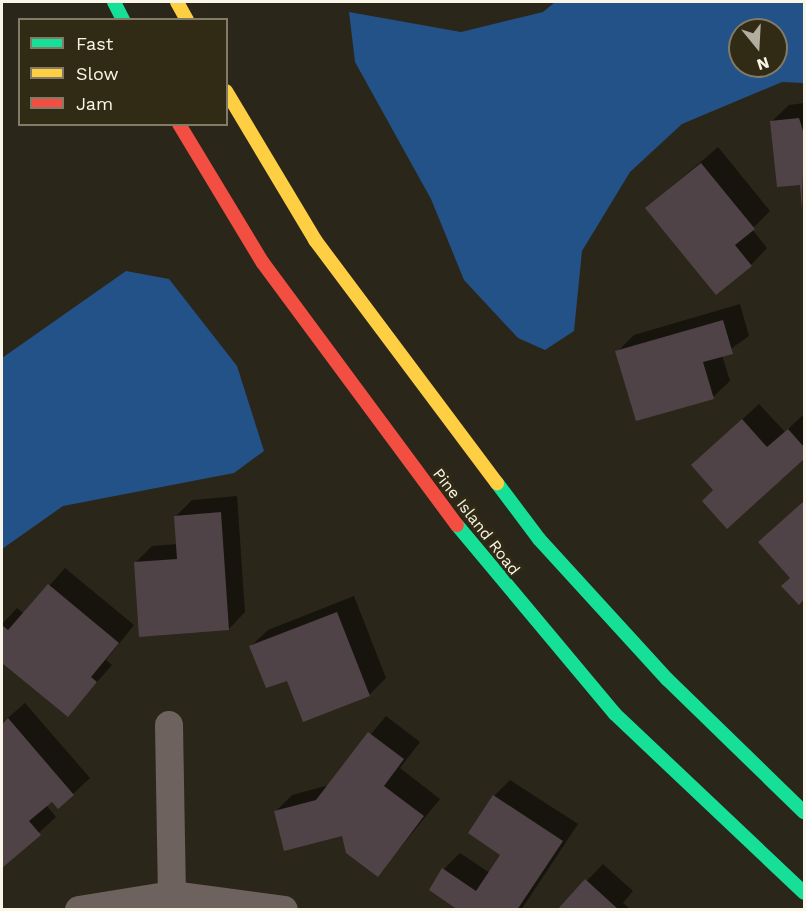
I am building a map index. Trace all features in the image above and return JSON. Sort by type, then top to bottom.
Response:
[{"type":"main road","points":[[114,2],[122,18]]},
{"type":"main road","points":[[177,2],[186,18]]},
{"type":"main road","points":[[228,94],[315,240],[539,539],[667,680],[804,812]]},
{"type":"main road","name":"Pine Island Road","points":[[180,126],[269,272],[491,569],[615,714],[737,835],[804,893]]},
{"type":"street","points":[[169,725],[172,895]]},
{"type":"street","points":[[79,909],[172,895],[284,909]]},
{"type":"water","points":[[555,2],[804,2],[804,83],[782,82],[682,124],[630,172],[582,251],[574,331],[545,350],[518,338],[464,280],[431,199],[355,62],[349,12],[461,32],[543,12]]},
{"type":"water","points":[[126,271],[169,279],[237,366],[264,451],[234,473],[63,506],[2,549],[2,358]]},
{"type":"building","points":[[799,118],[804,134],[802,210],[800,185],[777,187],[770,121]]},
{"type":"building","points":[[701,163],[755,229],[735,245],[752,266],[716,295],[645,208]]},
{"type":"building","points":[[723,320],[733,354],[703,362],[714,399],[636,421],[615,351]]},
{"type":"building","points":[[742,419],[767,447],[788,429],[804,447],[804,459],[727,529],[702,501],[713,490],[691,465]]},
{"type":"building","points":[[804,501],[804,599],[799,605],[781,586],[790,578],[758,542]]},
{"type":"building","points":[[221,512],[229,630],[139,637],[134,562],[177,559],[174,516]]},
{"type":"building","points":[[48,584],[119,643],[91,677],[97,682],[68,717],[2,663],[2,625],[8,630]]},
{"type":"building","points":[[337,612],[370,696],[303,722],[287,681],[266,688],[249,646]]},
{"type":"building","points":[[8,718],[74,795],[58,809],[52,802],[29,821],[41,835],[2,868],[2,724]]},
{"type":"building","points":[[368,732],[404,759],[384,786],[424,816],[378,877],[346,853],[342,836],[284,851],[274,811],[316,800]]},
{"type":"building","points":[[493,795],[563,841],[517,910],[458,910],[429,890],[442,868],[476,891],[500,855],[468,833]]},
{"type":"building","points":[[585,879],[619,910],[557,910]]},
{"type":"traffic: fast","points":[[114,2],[122,18]]},
{"type":"traffic: fast","points":[[497,483],[539,539],[667,679],[804,812]]},
{"type":"traffic: fast","points":[[457,525],[615,714],[804,893]]},
{"type":"traffic: slow","points":[[177,2],[186,18]]},
{"type":"traffic: slow","points":[[228,94],[315,240],[497,483]]},
{"type":"traffic: jam","points":[[180,126],[263,263],[457,525]]}]
